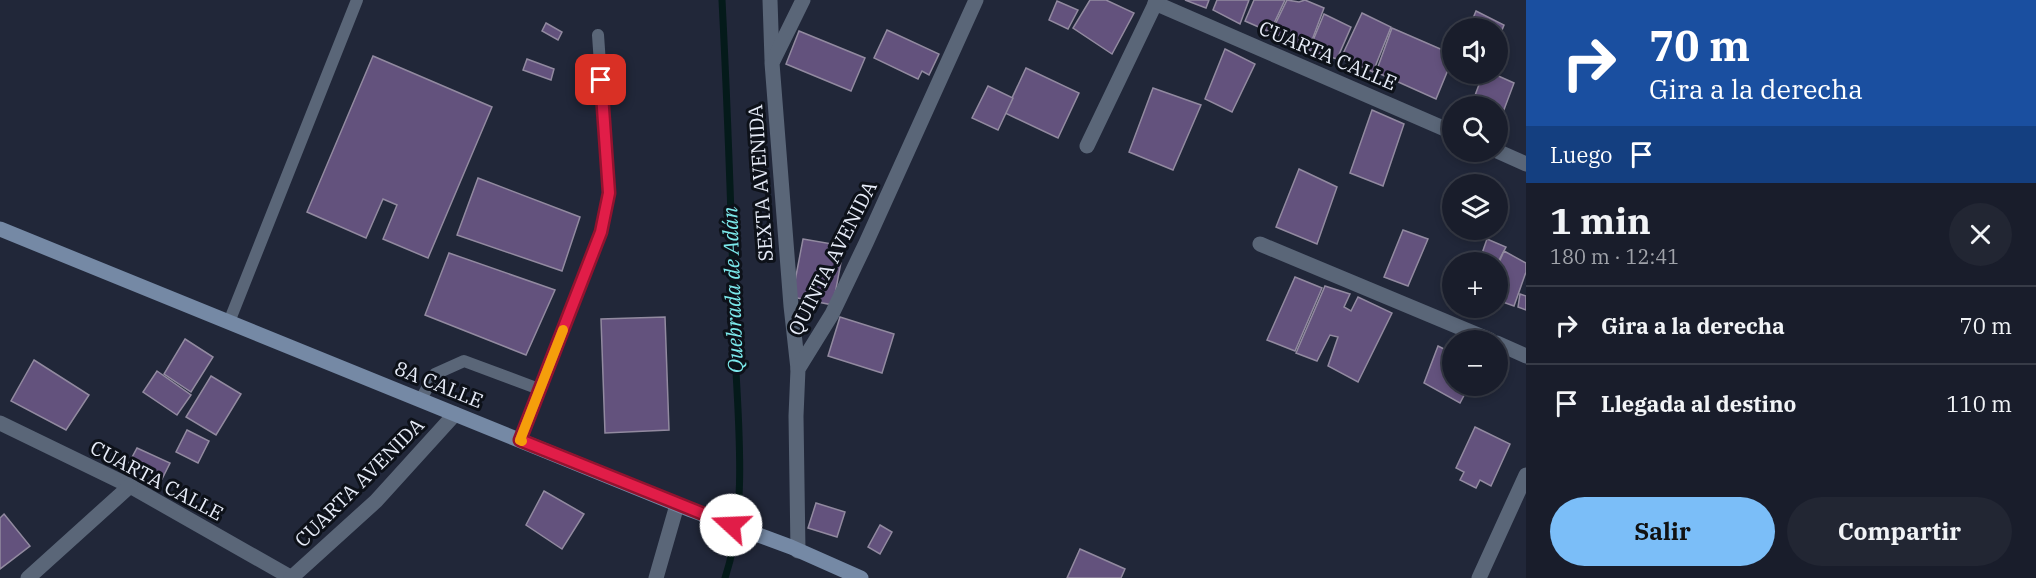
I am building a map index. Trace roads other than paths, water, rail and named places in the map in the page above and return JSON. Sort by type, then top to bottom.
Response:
[{"type":"street","name":"SEXTA AVENIDA","points":[[770,0],[772,63],[790,306],[798,369]]},
{"type":"street","points":[[772,63],[803,0]]},
{"type":"street","name":"QUINTA AVENIDA","points":[[795,549],[798,369],[832,314],[976,0]]},
{"type":"street","points":[[1087,146],[1156,2]]},
{"type":"street","name":"CUARTA CALLE","points":[[1156,2],[1442,128]]},
{"type":"street","points":[[1508,156],[1526,164]]},
{"type":"street","name":"8A CALLE","points":[[0,229],[684,507],[795,549],[861,578]]},
{"type":"street","points":[[1260,244],[1466,330]]},
{"type":"street","points":[[1508,349],[1526,356]]},
{"type":"street","name":"CUARTA AVENIDA","points":[[292,578],[376,501],[455,414]]},
{"type":"street","name":"CUARTA CALLE","points":[[0,423],[130,486],[292,578]]},
{"type":"street","points":[[1479,578],[1526,475]]},
{"type":"street","points":[[28,578],[130,486]]},
{"type":"street","points":[[656,578],[684,507]]},
{"type":"lane","points":[[230,322],[357,0]]},
{"type":"lane","points":[[520,440],[601,232],[609,193],[598,35]]},
{"type":"lane","points":[[421,399],[435,374],[464,361],[539,389]]},
{"type":"waterway","name":"Quebrada de Adán","points":[[722,0],[740,466],[737,524],[725,578]]}]
